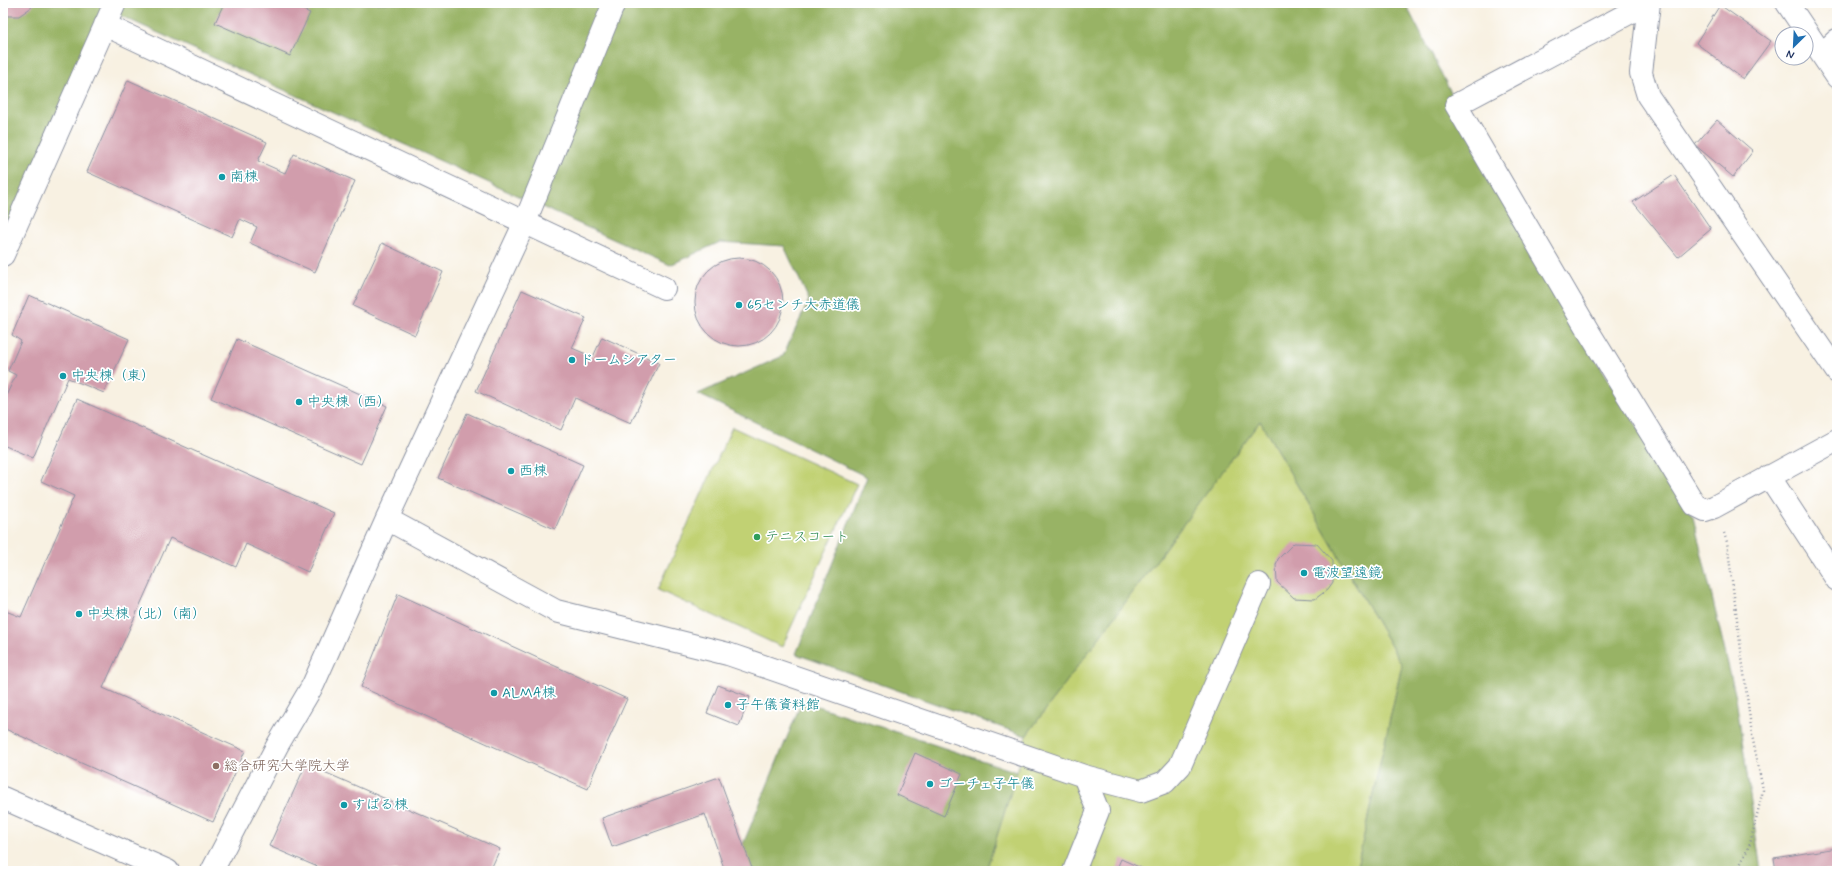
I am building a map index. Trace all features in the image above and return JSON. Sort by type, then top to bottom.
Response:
[{"type":"street","points":[[3,255],[115,3]]},
{"type":"street","points":[[212,871],[277,746],[313,685],[387,519],[525,222],[614,3]]},
{"type":"street","points":[[1649,3],[1641,73],[1648,96],[1837,372]]},
{"type":"street","points":[[1649,3],[1456,105],[1587,329],[1694,505],[1705,510],[1714,507],[1837,440]]},
{"type":"street","points":[[1787,3],[1829,47],[1837,77]]},
{"type":"street","points":[[105,25],[664,288]]},
{"type":"street","points":[[1769,476],[1837,580]]},
{"type":"street","points":[[387,519],[556,611],[728,654],[1084,776],[1141,791],[1165,782],[1180,766],[1259,584]]},
{"type":"street","points":[[1074,871],[1098,810],[1084,776]]},
{"type":"street","points":[[3,798],[168,871]]},
{"type":"path","points":[[1714,507],[1727,542],[1752,736],[1763,790],[1750,844],[1737,871]]},
{"type":"green space","points":[[3,3],[1405,3],[1548,281],[1693,517],[1736,698],[1761,871],[1356,871],[1402,665],[1260,421],[1026,736],[796,654],[867,477],[698,394],[783,356],[809,300],[784,246],[720,242],[670,265],[110,11],[3,254]]},
{"type":"green space","points":[[1260,421],[1402,665],[1356,871],[986,871],[1017,772],[1026,736]]},
{"type":"green space","name":"テニスコート","points":[[732,427],[857,484],[782,647],[658,590]]},
{"type":"green space","points":[[802,701],[1017,772],[986,871],[732,871]]},
{"type":"building","points":[[3,3],[35,3],[32,7],[19,16],[3,16]]},
{"type":"building","points":[[224,3],[288,3],[310,13],[290,56],[215,23]]},
{"type":"building","points":[[1720,5],[1771,41],[1743,79],[1696,43]]},
{"type":"building","name":"南棟","points":[[128,80],[267,142],[258,161],[285,173],[294,154],[355,181],[315,272],[250,243],[257,227],[240,219],[232,237],[87,172]]},
{"type":"building","points":[[1717,120],[1753,151],[1733,177],[1695,145]]},
{"type":"building","points":[[1674,175],[1711,229],[1678,257],[1633,202]]},
{"type":"building","points":[[382,243],[443,272],[415,335],[353,306]]},
{"type":"building","name":"65センチ大赤道儀","points":[[739,258],[756,261],[770,271],[780,285],[783,302],[780,319],[770,333],[756,343],[739,346],[722,343],[708,333],[698,319],[695,302],[698,285],[708,271],[722,261]]},
{"type":"building","name":"ドームシアター","points":[[522,290],[586,318],[572,348],[593,357],[602,337],[659,363],[631,423],[575,398],[561,430],[476,391]]},
{"type":"building","name":"中央棟（東）","points":[[29,295],[129,339],[104,393],[68,378],[33,458],[3,445],[3,402],[16,375],[8,371],[21,341],[12,335]]},
{"type":"building","name":"中央棟（西）","points":[[237,339],[387,406],[361,464],[211,398]]},
{"type":"building","name":"中央棟（北）（南）","points":[[77,399],[334,513],[308,572],[246,544],[236,567],[170,538],[103,688],[245,751],[213,822],[3,728],[3,610],[21,617],[74,496],[41,481]]},
{"type":"building","name":"西棟","points":[[467,413],[583,465],[555,529],[438,478]]},
{"type":"building","name":"電波望遠鏡","points":[[1294,543],[1317,544],[1332,561],[1332,583],[1327,590],[1315,599],[1294,598],[1277,582],[1276,565],[1278,559]]},
{"type":"building","name":"ALMA棟","points":[[398,594],[627,699],[594,772],[588,789],[361,687]]},
{"type":"building","name":"子午儀資料館","points":[[718,685],[750,697],[739,726],[707,713]]},
{"type":"building","name":"ゴーチェ子午儀","points":[[915,753],[962,774],[944,816],[897,795]]},
{"type":"building","name":"すばる棟","points":[[306,764],[500,849],[490,871],[327,871],[269,846]]},
{"type":"building","points":[[719,777],[753,871],[725,871],[705,814],[612,847],[602,818]]},
{"type":"building","points":[[1837,848],[1837,871],[1776,871],[1774,858]]},
{"type":"building","points":[[1121,859],[1148,871],[1116,871]]},
{"type":"place","name":"南棟","points":[[222,177]]},
{"type":"place","name":"65センチ大赤道儀","points":[[739,305]]},
{"type":"place","name":"ドームシアター","points":[[572,360]]},
{"type":"place","name":"中央棟（東）","points":[[63,376]]},
{"type":"place","name":"中央棟（西）","points":[[299,402]]},
{"type":"place","name":"西棟","points":[[511,471]]},
{"type":"place","name":"テニスコート","points":[[757,537]]},
{"type":"place","name":"電波望遠鏡","points":[[1304,573]]},
{"type":"place","name":"中央棟（北）（南）","points":[[79,614]]},
{"type":"place","name":"ALMA棟","points":[[494,693]]},
{"type":"place","name":"子午儀資料館","points":[[728,705]]},
{"type":"place","name":"総合研究大学院大学","points":[[216,766]]},
{"type":"place","name":"ゴーチェ子午儀","points":[[930,784]]},
{"type":"place","name":"すばる棟","points":[[344,805]]}]
